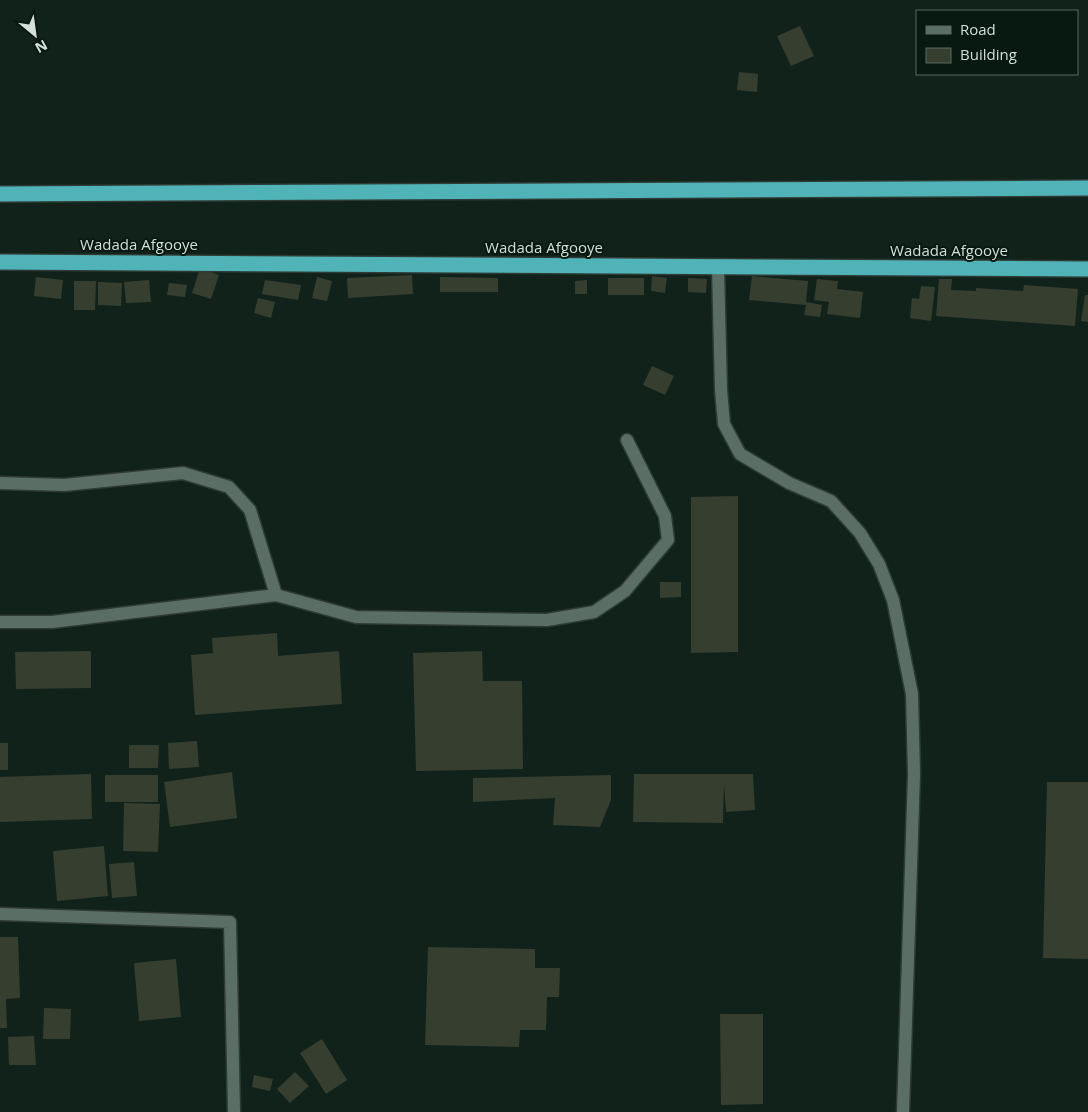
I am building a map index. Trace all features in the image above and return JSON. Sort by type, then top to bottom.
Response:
[{"type":"highway","points":[[0,194],[1088,188]]},
{"type":"highway","name":"Wadada Afgooye","points":[[0,262],[1088,269]]},
{"type":"street","points":[[718,267],[724,424],[740,454],[789,484],[831,502],[860,533],[879,564],[893,600],[912,694],[914,774],[903,1112]]},
{"type":"street","points":[[0,622],[52,622],[276,595],[356,617],[548,620],[594,612],[625,591],[668,540],[665,516],[628,440]]},
{"type":"street","points":[[0,483],[64,485],[183,473],[229,487],[250,510],[276,595]]},
{"type":"street","points":[[0,914],[230,922],[234,1112]]},
{"type":"building","points":[[800,26],[814,56],[791,66],[777,36]]},
{"type":"building","points":[[739,72],[758,74],[757,92],[737,90]]},
{"type":"building","points":[[200,268],[219,275],[211,299],[192,293]]},
{"type":"building","points":[[412,275],[413,294],[348,298],[347,278]]},
{"type":"building","points":[[652,276],[667,278],[665,293],[651,291]]},
{"type":"building","points":[[752,276],[808,281],[806,302],[822,305],[820,317],[804,315],[806,305],[749,300]]},
{"type":"building","points":[[36,277],[63,280],[61,299],[34,296]]},
{"type":"building","points":[[317,277],[332,281],[327,301],[312,298]]},
{"type":"building","points":[[440,277],[498,278],[498,292],[440,292]]},
{"type":"building","points":[[608,278],[644,278],[644,295],[608,295]]},
{"type":"building","points":[[688,278],[707,279],[706,293],[688,292]]},
{"type":"building","points":[[817,279],[838,281],[837,289],[863,292],[860,318],[827,314],[829,302],[814,300]]},
{"type":"building","points":[[939,279],[952,279],[951,290],[976,291],[976,288],[1023,291],[1024,285],[1078,289],[1075,326],[936,316]]},
{"type":"building","points":[[149,280],[151,302],[126,303],[124,282]]},
{"type":"building","points":[[265,280],[301,285],[298,300],[262,294]]},
{"type":"building","points":[[587,280],[587,294],[575,294],[575,281]]},
{"type":"building","points":[[74,281],[96,281],[95,310],[74,310]]},
{"type":"building","points":[[98,282],[122,283],[121,306],[98,305]]},
{"type":"building","points":[[169,283],[187,285],[185,297],[167,295]]},
{"type":"building","points":[[921,286],[935,287],[931,321],[910,318],[912,298],[919,299]]},
{"type":"building","points":[[1085,295],[1088,295],[1088,322],[1081,321]]},
{"type":"building","points":[[258,298],[275,302],[271,318],[254,313]]},
{"type":"building","points":[[652,366],[674,376],[665,395],[643,385]]},
{"type":"building","points":[[738,496],[738,652],[691,653],[691,497]]},
{"type":"building","points":[[660,582],[681,582],[681,597],[660,598]]},
{"type":"building","points":[[277,633],[278,656],[339,651],[342,704],[195,715],[191,655],[213,653],[212,638]]},
{"type":"building","points":[[91,651],[91,688],[16,689],[15,652]]},
{"type":"building","points":[[482,651],[483,681],[522,681],[523,769],[416,771],[413,653]]},
{"type":"building","points":[[197,741],[199,767],[169,769],[168,743]]},
{"type":"building","points":[[0,743],[8,743],[8,770],[0,770]]},
{"type":"building","points":[[129,745],[159,745],[158,768],[129,768]]},
{"type":"building","points":[[232,772],[237,818],[170,827],[164,782]]},
{"type":"building","points":[[91,774],[92,819],[0,822],[0,777]]},
{"type":"building","points":[[634,774],[753,774],[755,810],[726,812],[724,784],[723,823],[633,822]]},
{"type":"building","points":[[105,775],[158,775],[158,802],[105,802]]},
{"type":"building","points":[[611,775],[611,800],[600,827],[553,825],[555,798],[473,802],[473,778]]},
{"type":"building","points":[[1047,782],[1088,782],[1088,959],[1043,958]]},
{"type":"building","points":[[124,803],[160,804],[158,852],[123,851]]},
{"type":"building","points":[[104,846],[108,896],[57,901],[53,851]]},
{"type":"building","points":[[134,862],[137,896],[112,898],[109,864]]},
{"type":"building","points":[[0,937],[18,937],[20,998],[6,999],[7,1028],[0,1028]]},
{"type":"building","points":[[428,947],[535,949],[535,968],[560,968],[559,997],[547,997],[546,1030],[520,1030],[519,1047],[425,1045]]},
{"type":"building","points":[[176,959],[181,1017],[139,1021],[134,963]]},
{"type":"building","points":[[44,1008],[71,1009],[70,1039],[43,1039]]},
{"type":"building","points":[[720,1014],[763,1014],[763,1104],[721,1105]]},
{"type":"building","points":[[34,1036],[36,1065],[9,1065],[8,1037]]},
{"type":"building","points":[[322,1039],[347,1080],[326,1094],[300,1053]]},
{"type":"building","points":[[295,1072],[309,1086],[290,1103],[277,1089]]},
{"type":"building","points":[[254,1075],[273,1079],[270,1091],[252,1087]]}]
